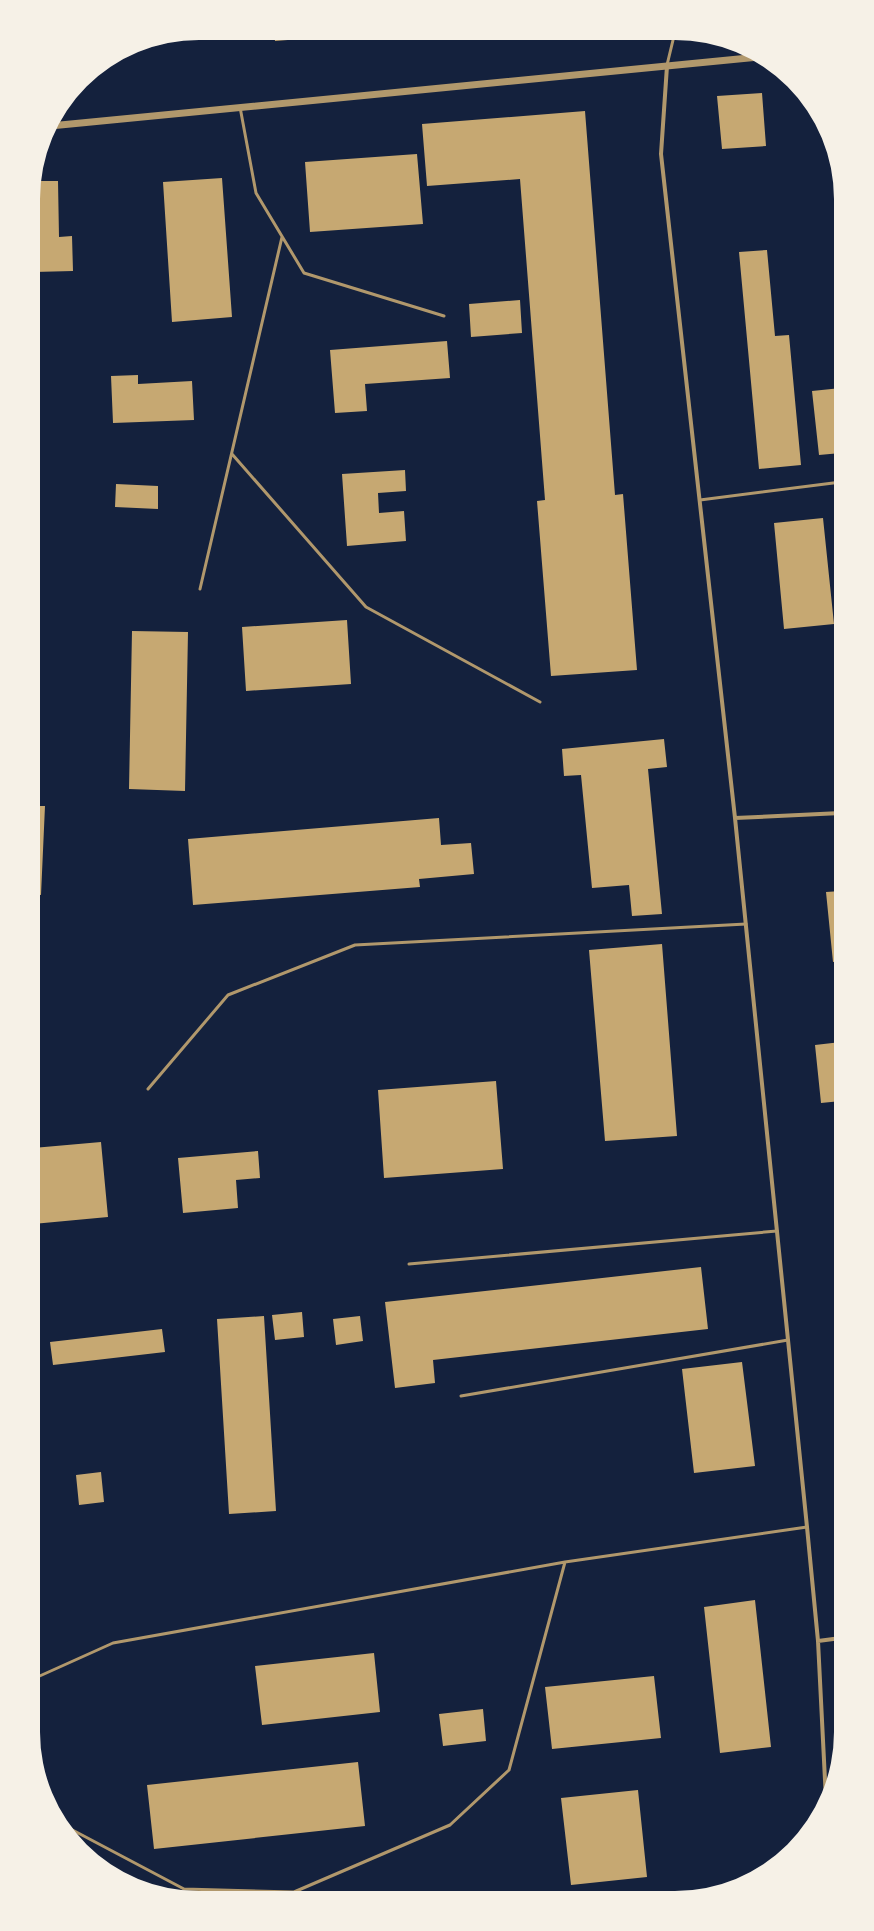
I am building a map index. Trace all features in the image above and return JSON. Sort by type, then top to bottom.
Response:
[{"type":"street","points":[[58,125],[749,58]]},
{"type":"street","points":[[667,65],[661,154],[735,818],[807,1526],[818,1641],[825,1785]]},
{"type":"street","points":[[735,818],[834,813]]},
{"type":"street","points":[[818,1641],[834,1639]]},
{"type":"lane","points":[[667,65],[673,40]]},
{"type":"lane","points":[[240,107],[256,193],[304,273],[444,316]]},
{"type":"lane","points":[[200,589],[282,237]]},
{"type":"lane","points":[[232,454],[366,606],[540,702]]},
{"type":"lane","points":[[700,500],[834,483]]},
{"type":"lane","points":[[148,1089],[228,995],[355,945],[746,924]]},
{"type":"lane","points":[[409,1264],[777,1231]]},
{"type":"lane","points":[[461,1396],[788,1340]]},
{"type":"lane","points":[[40,1676],[113,1643],[565,1562],[807,1526]]},
{"type":"lane","points":[[296,1891],[450,1825],[509,1770],[565,1562]]},
{"type":"lane","points":[[75,1831],[184,1889],[257,1891]]},
{"type":"building","points":[[762,93],[766,146],[722,149],[717,96]]},
{"type":"building","points":[[585,111],[615,495],[623,494],[637,670],[551,676],[537,501],[545,500],[520,179],[427,186],[422,124]]},
{"type":"building","points":[[417,154],[423,224],[310,232],[305,162]]},
{"type":"building","points":[[222,178],[232,317],[172,322],[163,182]]},
{"type":"building","points":[[41,181],[58,181],[59,237],[72,236],[73,271],[40,272]]},
{"type":"building","points":[[767,250],[775,336],[789,335],[801,465],[759,469],[739,252]]},
{"type":"building","points":[[520,300],[522,333],[471,337],[469,304]]},
{"type":"building","points":[[447,341],[450,378],[365,384],[367,411],[335,413],[330,350]]},
{"type":"building","points":[[138,375],[138,384],[192,381],[194,420],[113,423],[111,376]]},
{"type":"building","points":[[834,389],[834,454],[819,455],[812,391]]},
{"type":"building","points":[[405,470],[406,491],[378,493],[379,513],[404,511],[406,541],[347,546],[342,474]]},
{"type":"building","points":[[116,484],[158,486],[158,509],[115,507]]},
{"type":"building","points":[[823,518],[834,624],[784,629],[774,523]]},
{"type":"building","points":[[347,620],[351,684],[246,691],[242,627]]},
{"type":"building","points":[[132,631],[188,632],[185,791],[129,789]]},
{"type":"building","points":[[664,739],[667,767],[648,769],[662,914],[632,916],[629,885],[592,888],[581,775],[564,776],[562,749]]},
{"type":"building","points":[[40,806],[45,806],[41,895]]},
{"type":"building","points":[[439,818],[441,845],[471,843],[474,874],[419,879],[420,887],[193,905],[188,839]]},
{"type":"building","points":[[834,891],[833,962],[826,892]]},
{"type":"building","points":[[662,944],[677,1136],[605,1141],[589,950]]},
{"type":"building","points":[[834,1043],[834,1102],[821,1103],[815,1045]]},
{"type":"building","points":[[496,1081],[503,1169],[384,1178],[378,1090]]},
{"type":"building","points":[[101,1142],[108,1217],[40,1223],[40,1147]]},
{"type":"building","points":[[258,1151],[260,1178],[236,1180],[238,1208],[183,1213],[178,1158]]},
{"type":"building","points":[[701,1267],[708,1329],[433,1360],[435,1383],[395,1388],[385,1302]]},
{"type":"building","points":[[302,1312],[304,1337],[275,1340],[272,1315]]},
{"type":"building","points":[[264,1316],[276,1511],[229,1514],[217,1319]]},
{"type":"building","points":[[360,1316],[363,1341],[336,1345],[333,1319]]},
{"type":"building","points":[[162,1329],[165,1352],[53,1365],[50,1342]]},
{"type":"building","points":[[742,1362],[755,1466],[694,1473],[682,1369]]},
{"type":"building","points":[[101,1472],[104,1502],[79,1505],[76,1475]]},
{"type":"building","points":[[755,1600],[771,1747],[720,1753],[704,1607]]},
{"type":"building","points":[[374,1653],[380,1712],[262,1725],[255,1666]]},
{"type":"building","points":[[654,1676],[661,1738],[552,1749],[545,1687]]},
{"type":"building","points":[[483,1709],[486,1741],[443,1746],[439,1714]]},
{"type":"building","points":[[358,1762],[365,1826],[154,1849],[147,1785]]},
{"type":"building","points":[[638,1790],[647,1877],[571,1885],[561,1798]]}]
